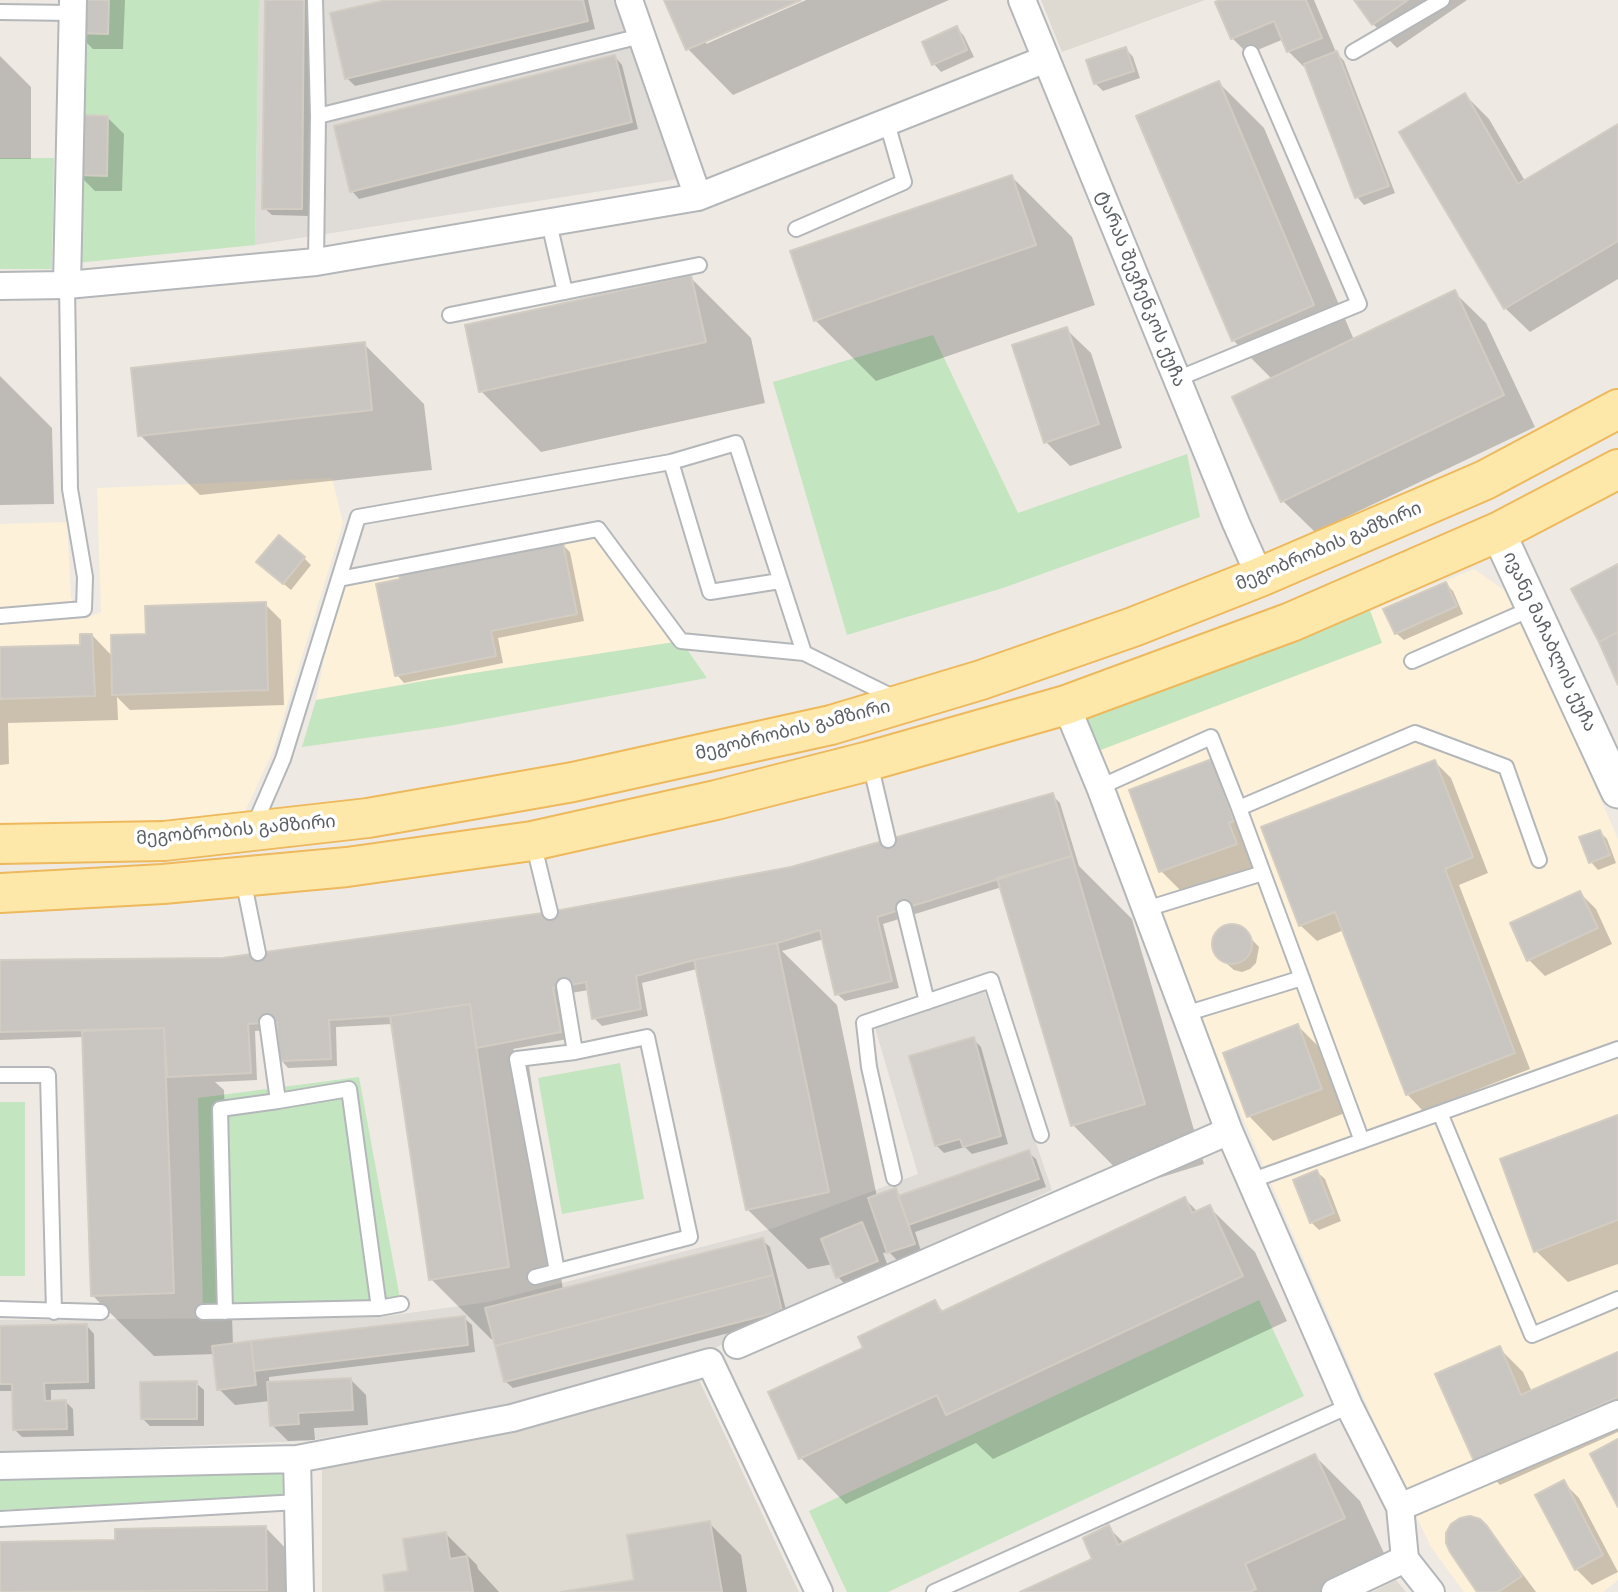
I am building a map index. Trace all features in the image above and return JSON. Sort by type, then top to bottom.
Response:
[{"type":"main road","name":"მეგობრობის გამზირი","points":[[0,844],[164,841],[368,818],[573,782],[831,726],[981,680],[1133,627],[1260,578],[1485,480],[1618,409]]},
{"type":"main road","points":[[0,893],[163,884],[347,867],[533,841],[716,800],[869,761],[1066,705],[1291,622],[1498,532],[1618,469]]},
{"type":"street","points":[[629,0],[698,197]]},
{"type":"street","name":"ტარას შევჩენკოს ქუჩა","points":[[1022,0],[1260,578]]},
{"type":"street","points":[[67,285],[73,6]]},
{"type":"street","points":[[0,286],[67,285],[316,262],[698,197],[1046,59]]},
{"type":"street","name":"ივანე მაჩაბლის ქუჩა","points":[[1498,532],[1618,791]]},
{"type":"street","points":[[1066,705],[1100,787],[1228,1131],[1349,1406],[1400,1507],[1405,1559],[1431,1592]]},
{"type":"street","points":[[737,1345],[1228,1131]]},
{"type":"street","points":[[0,1466],[297,1459],[512,1418],[710,1362],[819,1592]]},
{"type":"street","points":[[1400,1507],[1618,1414]]},
{"type":"street","points":[[297,1459],[300,1592]]},
{"type":"street","points":[[1335,1592],[1405,1559]]},
{"type":"lane","points":[[316,0],[316,262]]},
{"type":"lane","points":[[1353,52],[1442,0]]},
{"type":"lane","points":[[0,12],[73,6]]},
{"type":"lane","points":[[318,116],[641,36]]},
{"type":"lane","points":[[1177,379],[1359,304],[1251,53]]},
{"type":"lane","points":[[796,229],[904,182],[887,123]]},
{"type":"lane","points":[[549,223],[565,292]]},
{"type":"lane","points":[[450,315],[699,265]]},
{"type":"lane","points":[[0,616],[84,609],[85,577],[70,489],[67,285]]},
{"type":"lane","points":[[252,831],[283,759],[358,517],[671,462],[736,443],[804,653]]},
{"type":"lane","points":[[671,462],[710,592],[780,581]]},
{"type":"lane","points":[[339,579],[598,529],[681,641],[804,653],[906,703]]},
{"type":"lane","points":[[1412,661],[1534,608]]},
{"type":"lane","points":[[1238,808],[1415,733],[1506,767],[1539,860]]},
{"type":"lane","points":[[1100,787],[1211,737],[1362,1141]]},
{"type":"lane","points":[[869,761],[888,839]]},
{"type":"lane","points":[[533,841],[551,912]]},
{"type":"lane","points":[[1146,909],[1263,873]]},
{"type":"lane","points":[[242,877],[258,953]]},
{"type":"lane","points":[[904,908],[927,1002]]},
{"type":"lane","points":[[1185,1014],[1302,978]]},
{"type":"lane","points":[[894,1178],[869,1066],[864,1023],[991,980],[1041,1135]]},
{"type":"lane","points":[[564,986],[575,1052]]},
{"type":"lane","points":[[267,1023],[278,1101]]},
{"type":"lane","points":[[535,1277],[691,1237],[647,1037],[575,1052],[517,1059],[557,1271]]},
{"type":"lane","points":[[1250,1181],[1618,1049]]},
{"type":"lane","points":[[0,1075],[48,1075],[54,1312]]},
{"type":"lane","points":[[225,1312],[220,1110],[349,1089],[379,1308]]},
{"type":"lane","points":[[1440,1113],[1532,1335],[1618,1299]]},
{"type":"lane","points":[[203,1312],[379,1308],[401,1304]]},
{"type":"lane","points":[[0,1309],[101,1312]]},
{"type":"lane","points":[[934,1592],[1349,1406]]},
{"type":"lane","points":[[0,1519],[298,1503]]},
{"type":"lane","points":[[1405,1559],[1420,1592]]},
{"type":"shaded area","points":[[259,0],[617,0],[679,179],[255,245]]},
{"type":"shaded area","points":[[1041,0],[1205,0],[1062,52]]},
{"type":"shaded area","points":[[332,478],[343,523],[273,751],[243,816],[81,828],[0,829],[0,524],[67,522],[71,598],[84,619],[101,612],[97,488]]},
{"type":"shaded area","points":[[598,529],[681,641],[316,700],[339,579]]},
{"type":"shaded area","points":[[1474,569],[1511,595],[1618,839],[1618,1580],[1603,1592],[1464,1592],[1431,1547],[1396,1473],[1245,1123],[1082,730]]},
{"type":"shaded area","points":[[984,990],[1052,1190],[713,1349],[508,1405],[307,1441],[0,1453],[0,1320],[380,1317],[488,1302],[771,1229],[918,1174],[875,1028]]},
{"type":"shaded area","points":[[699,1380],[799,1592],[322,1592],[322,1467],[508,1430]]},
{"type":"shaded area","points":[[1396,1580],[1406,1592],[1372,1592]]},
{"type":"green space","points":[[82,0],[259,0],[255,245],[76,263]]},
{"type":"green space","points":[[0,158],[54,158],[52,269],[0,269]]},
{"type":"green space","points":[[933,335],[1018,513],[1187,454],[1200,517],[1003,588],[847,635],[773,382]]},
{"type":"green space","points":[[1367,602],[1382,643],[1098,751],[1083,711]]},
{"type":"green space","points":[[681,641],[707,678],[443,727],[302,747],[316,700]]},
{"type":"green space","points":[[620,1063],[644,1199],[562,1214],[538,1078]]},
{"type":"green space","points":[[359,1077],[401,1304],[203,1312],[198,1098]]},
{"type":"green space","points":[[0,1102],[25,1102],[25,1276],[0,1276]]},
{"type":"green space","points":[[1259,1300],[1304,1396],[888,1592],[847,1592],[809,1511]]},
{"type":"green space","points":[[282,1465],[283,1495],[0,1510],[0,1473]]},
{"type":"building","points":[[76,0],[109,0],[108,34],[75,33]]},
{"type":"building","points":[[265,0],[304,0],[302,209],[262,209]]},
{"type":"building","points":[[386,0],[583,0],[588,21],[345,79],[330,13]]},
{"type":"building","points":[[664,0],[801,0],[686,50]]},
{"type":"building","points":[[1306,0],[1322,38],[1287,52],[1274,21],[1231,39],[1215,2]]},
{"type":"building","points":[[1354,0],[1408,0],[1372,25]]},
{"type":"building","points":[[957,26],[967,50],[932,65],[922,42]]},
{"type":"building","points":[[1126,47],[1134,71],[1094,84],[1086,60]]},
{"type":"building","points":[[1337,51],[1389,186],[1355,198],[1304,64]]},
{"type":"building","points":[[615,55],[632,122],[350,192],[334,126]]},
{"type":"building","points":[[1219,81],[1314,305],[1232,341],[1136,116]]},
{"type":"building","points":[[1465,93],[1518,184],[1618,124],[1618,241],[1504,309],[1399,132]]},
{"type":"building","points":[[79,115],[108,116],[107,176],[78,175]]},
{"type":"building","points":[[1012,175],[1036,245],[814,321],[790,251]]},
{"type":"building","points":[[691,275],[706,342],[479,392],[465,325]]},
{"type":"building","points":[[1455,290],[1504,395],[1281,502],[1232,397]]},
{"type":"building","points":[[1067,327],[1099,424],[1044,443],[1012,345]]},
{"type":"building","points":[[365,342],[372,410],[138,436],[131,368]]},
{"type":"building","points":[[279,535],[305,557],[283,584],[256,562]]},
{"type":"building","points":[[530,540],[532,549],[563,543],[577,614],[491,631],[496,656],[395,676],[376,584],[400,579],[398,567]]},
{"type":"building","points":[[1618,564],[1618,632],[1599,642],[1571,589]]},
{"type":"building","points":[[1446,582],[1457,606],[1395,634],[1383,609]]},
{"type":"building","points":[[266,602],[268,690],[112,695],[111,635],[146,634],[145,606]]},
{"type":"building","points":[[1618,632],[1618,685],[1599,642]]},
{"type":"building","points":[[80,634],[92,634],[95,696],[0,699],[0,647],[80,645]]},
{"type":"building","points":[[1212,759],[1234,821],[1229,823],[1237,844],[1159,872],[1129,790]]},
{"type":"building","points":[[1435,760],[1473,857],[1445,869],[1515,1053],[1406,1095],[1335,912],[1299,926],[1261,827]]},
{"type":"building","points":[[1053,793],[1072,856],[877,917],[892,981],[835,995],[820,930],[777,943],[694,960],[636,976],[641,1009],[592,1019],[586,982],[553,988],[561,1032],[476,1048],[470,1004],[390,1016],[329,1020],[331,1059],[279,1061],[277,1022],[248,1024],[251,1073],[167,1077],[164,1028],[0,1032],[0,960],[223,958],[550,912],[791,867]]},
{"type":"building","points":[[1600,830],[1610,855],[1589,863],[1579,837]]},
{"type":"building","points":[[1072,856],[1145,1104],[1071,1126],[997,878]]},
{"type":"building","points":[[1580,891],[1598,928],[1527,961],[1510,923]]},
{"type":"building","points":[[1232,924],[1240,925],[1246,930],[1251,936],[1251,952],[1246,958],[1240,963],[1232,964],[1224,963],[1218,958],[1213,952],[1212,944],[1213,936],[1218,930],[1224,925]]},
{"type":"building","points":[[777,943],[829,1192],[746,1210],[694,960]]},
{"type":"building","points":[[470,1004],[509,1267],[429,1280],[390,1016]]},
{"type":"building","points":[[1298,1024],[1322,1089],[1247,1117],[1223,1053]]},
{"type":"building","points":[[164,1028],[174,1293],[91,1296],[82,1031]]},
{"type":"building","points":[[974,1037],[1001,1136],[963,1147],[960,1139],[935,1146],[909,1056]]},
{"type":"building","points":[[1618,1115],[1618,1220],[1534,1252],[1500,1159]]},
{"type":"building","points":[[1029,1150],[1039,1179],[908,1225],[898,1196]]},
{"type":"building","points":[[1317,1170],[1334,1213],[1310,1223],[1293,1180]]},
{"type":"building","points":[[896,1188],[915,1244],[887,1253],[868,1198]]},
{"type":"building","points":[[1185,1197],[1192,1213],[1210,1205],[1243,1276],[946,1415],[937,1395],[799,1459],[768,1392],[863,1348],[858,1337],[935,1300],[941,1312]]},
{"type":"building","points":[[862,1222],[878,1261],[836,1278],[821,1239]]},
{"type":"building","points":[[763,1238],[773,1275],[495,1346],[485,1308]]},
{"type":"building","points":[[773,1275],[782,1311],[504,1382],[495,1346]]},
{"type":"building","points":[[465,1316],[468,1345],[254,1371],[251,1341]]},
{"type":"building","points":[[87,1324],[88,1382],[44,1383],[45,1401],[66,1400],[67,1429],[13,1430],[12,1384],[0,1384],[0,1326]]},
{"type":"building","points":[[251,1341],[256,1385],[217,1390],[212,1346]]},
{"type":"building","points":[[1500,1346],[1521,1395],[1618,1352],[1618,1397],[1474,1461],[1435,1374]]},
{"type":"building","points":[[351,1378],[353,1410],[298,1413],[299,1424],[270,1426],[267,1382]]},
{"type":"building","points":[[197,1381],[197,1419],[141,1419],[140,1382]]},
{"type":"building","points":[[1618,1439],[1618,1507],[1590,1454]]},
{"type":"building","points":[[1315,1454],[1345,1518],[1245,1564],[1256,1589],[1249,1592],[1020,1592],[1092,1559],[1083,1538],[1109,1525],[1118,1545]]},
{"type":"building","points":[[1564,1480],[1603,1555],[1575,1570],[1535,1495]]},
{"type":"building","points":[[1470,1516],[1480,1519],[1487,1526],[1522,1576],[1498,1592],[1477,1592],[1446,1543],[1446,1533],[1451,1524]]},
{"type":"building","points":[[710,1521],[722,1592],[561,1592],[634,1580],[627,1535]]},
{"type":"building","points":[[266,1526],[267,1590],[0,1592],[0,1542],[115,1540],[115,1529]]},
{"type":"building","points":[[446,1532],[450,1559],[467,1556],[473,1592],[385,1592],[383,1575],[408,1571],[403,1539]]}]
